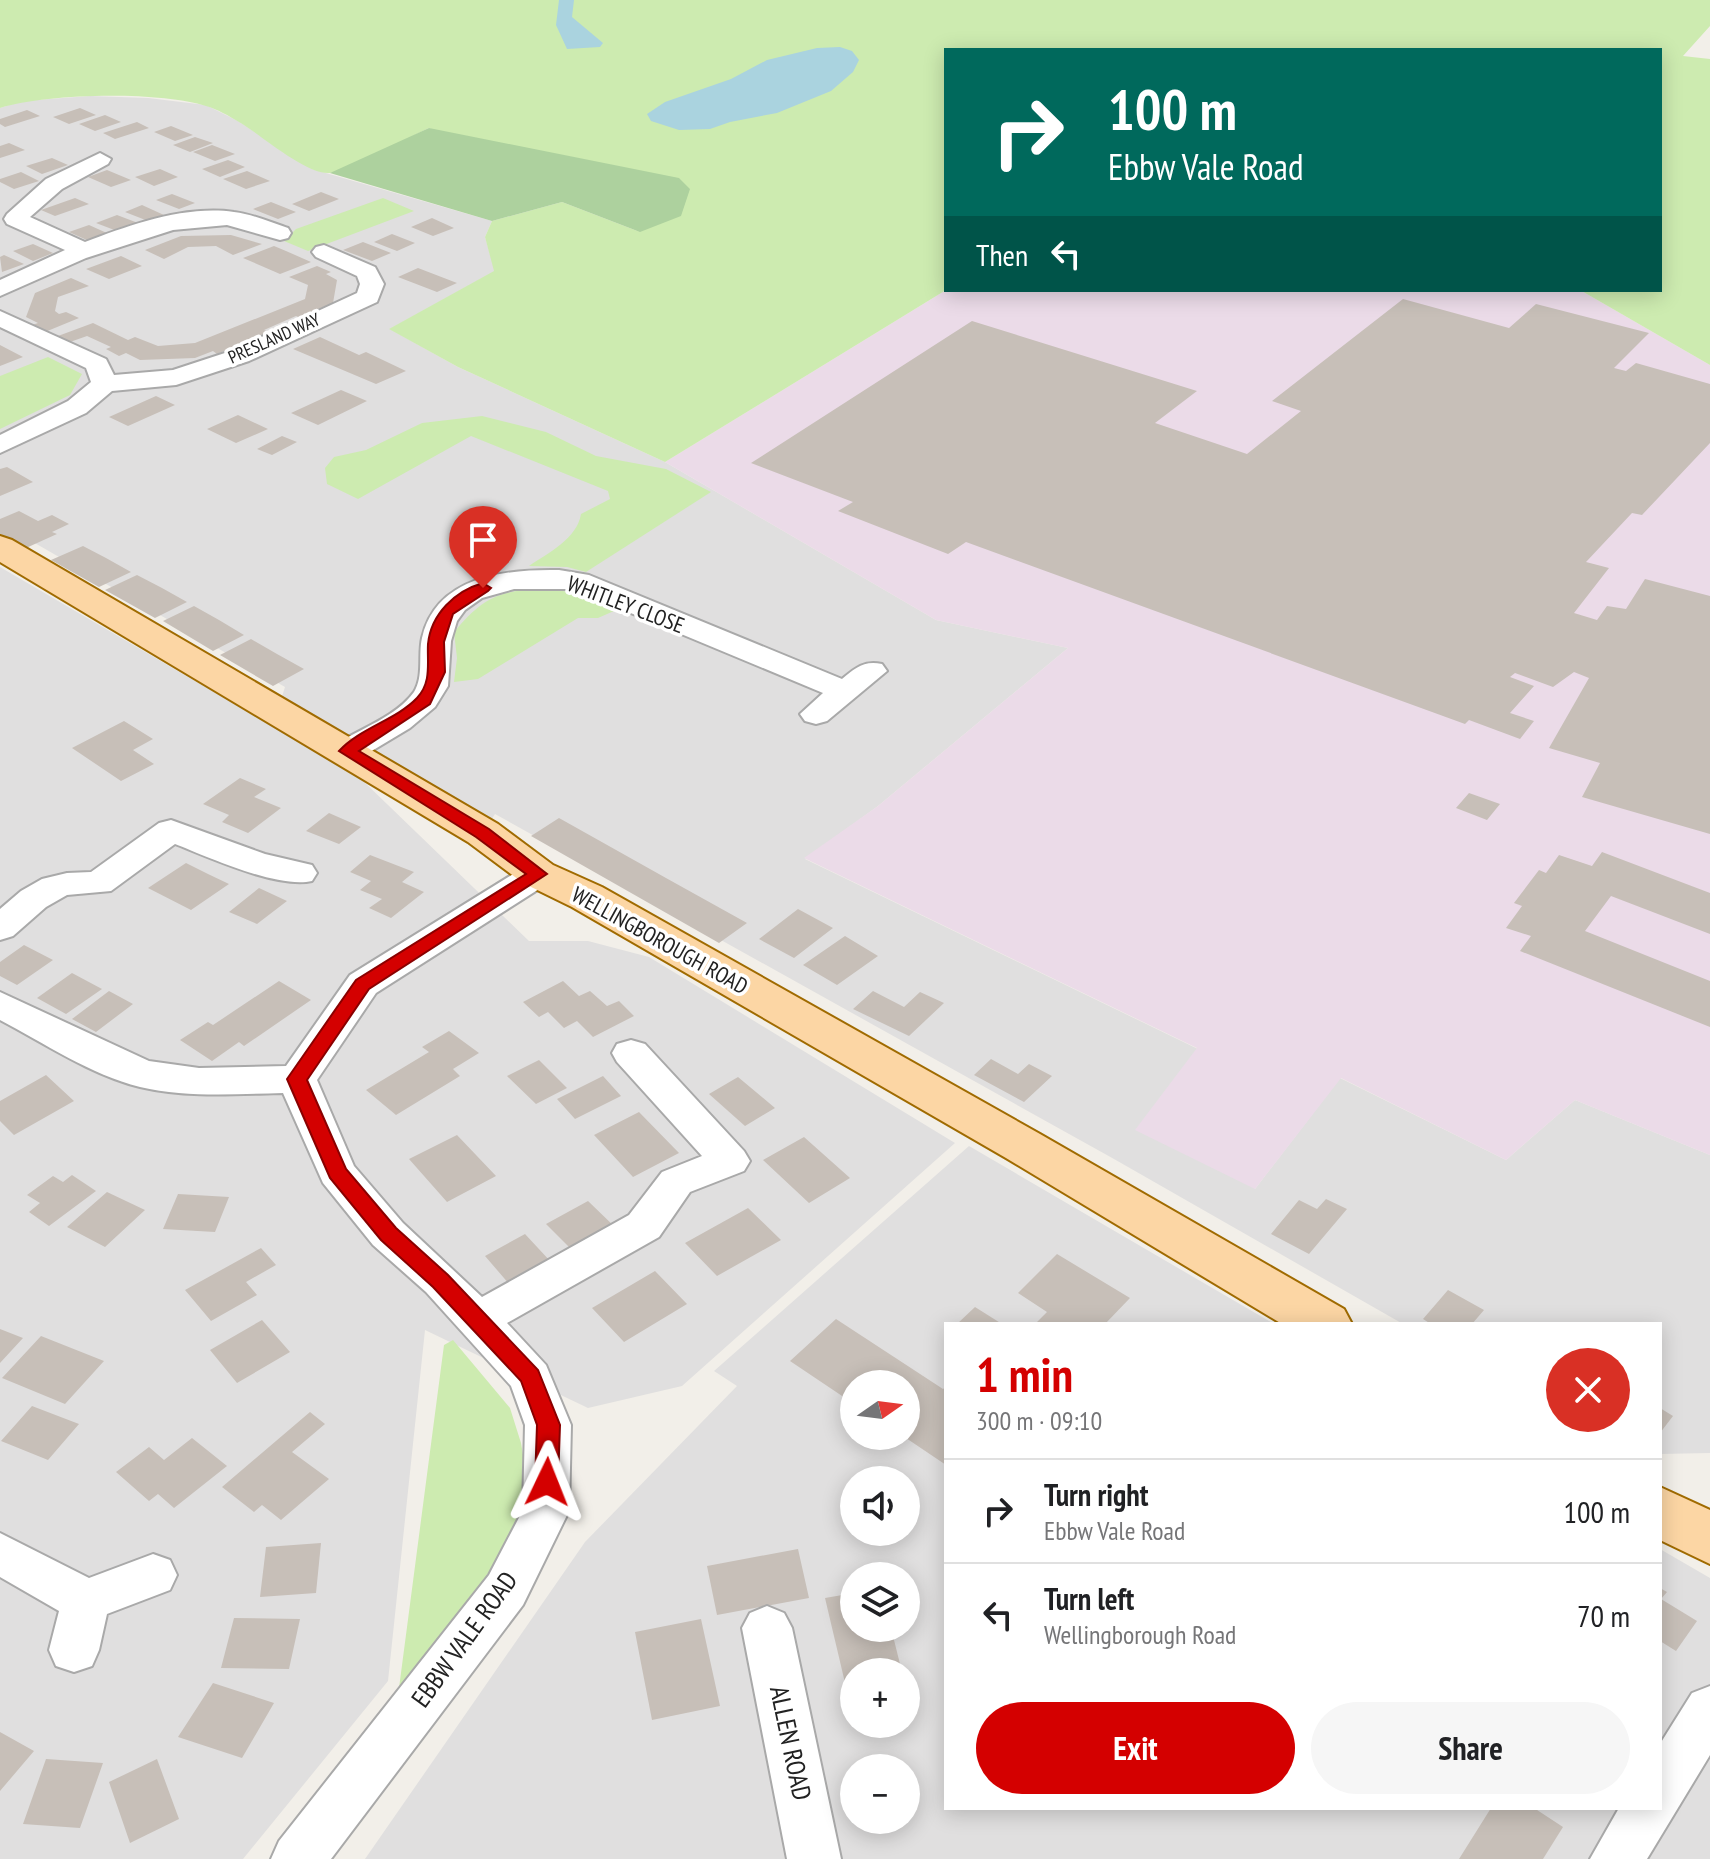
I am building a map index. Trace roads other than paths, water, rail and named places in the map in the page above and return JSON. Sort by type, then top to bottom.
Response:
[{"type":"main road","name":"WELLINGBOROUGH ROAD","points":[[0,547],[483,833],[538,874],[587,897],[1037,1153],[1322,1322]]},
{"type":"main road","points":[[1662,1512],[1710,1539]]},
{"type":"street","points":[[7,220],[54,184],[100,159]]},
{"type":"street","points":[[0,289],[87,251],[164,225],[215,212],[280,233]]},
{"type":"street","points":[[7,220],[87,251]]},
{"type":"street","name":"PRESLAND WAY","points":[[105,384],[176,377],[227,360],[368,297],[372,284],[367,272],[324,252]]},
{"type":"street","points":[[0,318],[97,364],[105,384],[77,407],[0,445]]},
{"type":"street","name":"WHITLEY CLOSE","points":[[348,751],[424,700],[437,672],[436,642],[446,612],[461,599],[483,588],[514,579],[542,577],[579,581],[844,691]]},
{"type":"street","points":[[816,714],[871,671]]},
{"type":"street","points":[[0,928],[35,896],[70,881],[99,883],[171,830],[254,862],[300,873]]},
{"type":"street","points":[[4,1013],[143,1074],[199,1081],[297,1079],[363,984],[538,874]]},
{"type":"street","points":[[478,1319],[644,1226],[676,1182],[730,1161],[631,1053]]},
{"type":"street","name":"EBBW VALE ROAD","points":[[297,1079],[337,1173],[388,1234],[478,1319],[530,1377],[548,1425],[546,1511],[506,1590],[298,1859]]},
{"type":"street","points":[[0,1553],[86,1601]]},
{"type":"street","points":[[86,1601],[153,1575]]},
{"type":"street","points":[[74,1650],[86,1601]]},
{"type":"street","name":"ALLEN ROAD","points":[[767,1628],[814,1859]]},
{"type":"street","points":[[1662,1787],[1710,1709]]},
{"type":"street","points":[[1617,1859],[1648,1810]]},
{"type":"water","points":[[559,0],[574,0],[572,17],[603,43],[600,47],[567,49],[556,25]]},
{"type":"water","points":[[840,47],[852,51],[859,60],[853,72],[831,91],[777,113],[710,129],[679,130],[651,121],[647,114],[665,102],[731,79],[767,60],[817,48]]}]
